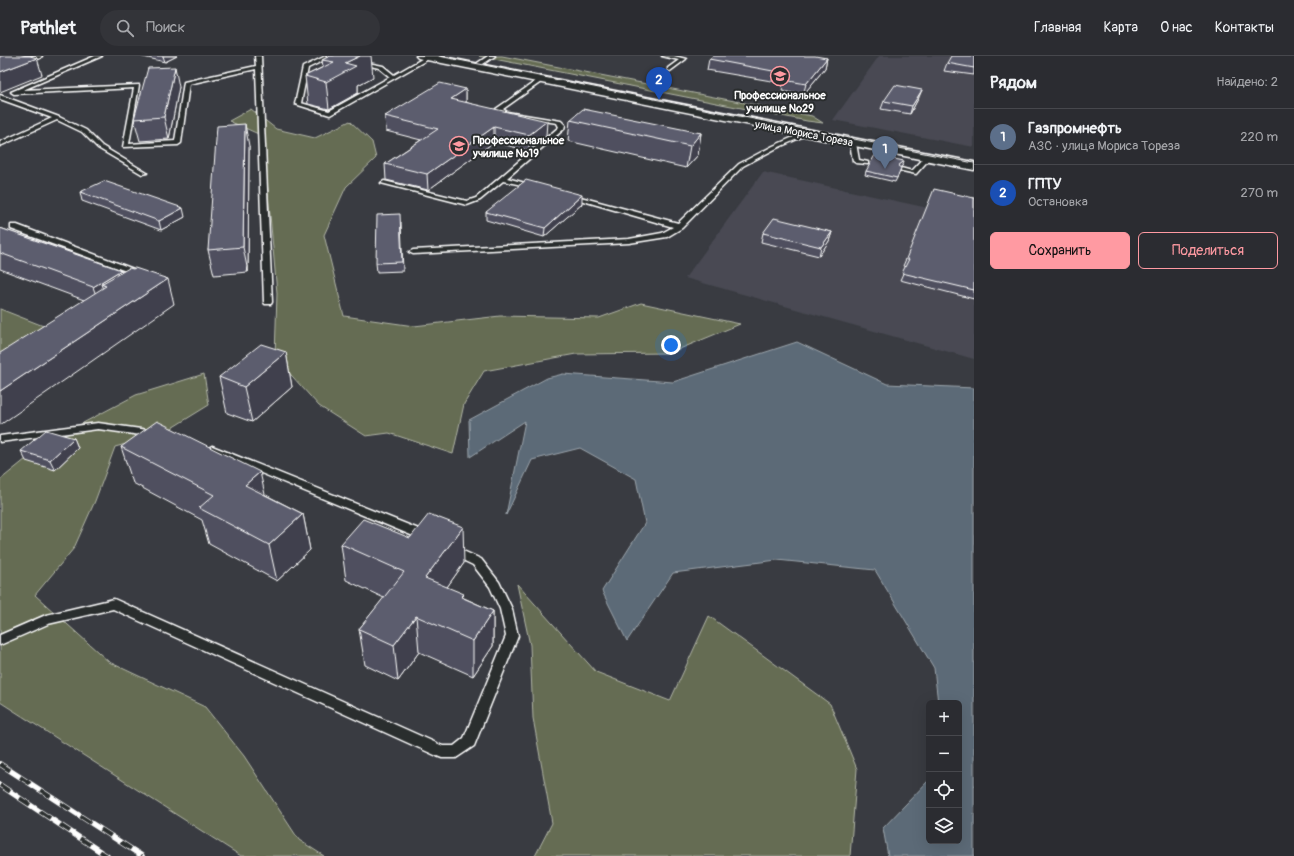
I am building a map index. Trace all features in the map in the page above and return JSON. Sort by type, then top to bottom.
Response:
[{"type":"street","points":[[0,69],[36,56]]},
{"type":"street","name":"улица Мориса Тореза","points":[[425,57],[974,166]]},
{"type":"lane","points":[[0,97],[99,56]]},
{"type":"lane","points":[[258,56],[268,302]]},
{"type":"lane","points":[[339,58],[331,56],[306,67],[298,104],[330,113],[425,57]]},
{"type":"lane","points":[[475,67],[492,56]]},
{"type":"lane","points":[[665,56],[683,59]]},
{"type":"lane","points":[[670,69],[688,56]]},
{"type":"lane","points":[[353,60],[381,67],[393,77]]},
{"type":"lane","points":[[179,83],[186,83],[259,67]]},
{"type":"lane","points":[[384,183],[467,203],[478,199],[562,128],[562,125],[559,122],[505,113],[500,109],[540,80]]},
{"type":"lane","points":[[137,86],[125,146],[178,142],[186,83]]},
{"type":"lane","points":[[14,92],[144,86]]},
{"type":"lane","points":[[0,97],[58,118],[84,131],[100,147],[144,173]]},
{"type":"lane","points":[[0,144],[58,118]]},
{"type":"lane","points":[[413,252],[629,241],[664,235],[679,226],[741,166],[807,133]]},
{"type":"lane","points":[[854,143],[856,161],[866,163]]},
{"type":"lane","points":[[901,170],[914,173],[928,157]]},
{"type":"lane","points":[[502,179],[541,189]]},
{"type":"lane","points":[[564,195],[679,226]]},
{"type":"lane","points":[[14,227],[146,276]]},
{"type":"lane","points":[[0,439],[98,426],[168,435]]},
{"type":"lane","points":[[0,640],[46,620],[114,604],[442,752],[456,752],[469,742],[512,636],[506,608],[495,585],[477,562],[420,534],[205,446]]},
{"type":"shaded area","points":[[879,56],[974,56],[974,147],[833,120]]},
{"type":"shaded area","points":[[763,172],[974,218],[974,359],[685,278]]},
{"type":"green space","points":[[479,56],[502,56],[812,116],[823,123],[807,121]]},
{"type":"green space","points":[[251,109],[276,129],[315,138],[350,121],[372,142],[376,158],[346,187],[324,235],[344,316],[414,326],[500,316],[599,318],[641,303],[740,324],[670,353],[576,354],[484,371],[464,404],[453,454],[389,433],[366,436],[319,406],[275,357],[277,293],[263,136],[229,121]]},
{"type":"green space","points":[[0,309],[46,327],[0,356]]},
{"type":"green space","points":[[204,374],[209,405],[162,434],[115,447],[95,501],[74,548],[35,595],[109,662],[205,707],[244,756],[299,840],[324,856],[241,856],[0,702],[0,480],[47,442],[136,395]]},
{"type":"green space","points":[[517,584],[596,672],[670,701],[709,616],[830,704],[857,769],[850,856],[535,856],[552,823],[533,718],[530,645]]},
{"type":"water","points":[[797,342],[887,384],[974,388],[974,856],[888,856],[883,828],[926,783],[926,844],[962,844],[962,700],[938,700],[934,668],[875,570],[777,560],[673,573],[627,641],[602,591],[645,523],[636,479],[580,448],[532,460],[506,515],[525,421],[470,457],[469,420],[547,378],[563,374],[673,382]]},
{"type":"building","points":[[0,56],[30,56],[37,58],[0,72]]},
{"type":"building","points":[[330,56],[360,56],[345,63],[356,66],[326,82],[305,76],[334,62],[322,60]]},
{"type":"building","points":[[713,56],[815,56],[827,58],[806,84],[784,80],[789,74],[709,59]]},
{"type":"building","points":[[951,56],[974,56],[974,68],[947,63]]},
{"type":"building","points":[[175,67],[164,117],[134,119],[148,68]]},
{"type":"building","points":[[440,83],[466,89],[451,99],[547,121],[529,135],[494,127],[427,174],[385,164],[438,129],[385,116]]},
{"type":"building","points":[[895,85],[922,90],[912,106],[884,101]]},
{"type":"building","points":[[583,109],[701,133],[690,146],[570,120]]},
{"type":"building","points":[[245,124],[243,247],[208,250],[217,126]]},
{"type":"building","points":[[875,155],[904,161],[898,166],[901,168],[897,178],[866,171]]},
{"type":"building","points":[[526,180],[582,195],[545,228],[486,212]]},
{"type":"building","points":[[104,181],[183,208],[159,221],[80,192]]},
{"type":"building","points":[[934,189],[974,198],[974,290],[902,273],[909,259],[906,259]]},
{"type":"building","points":[[400,214],[402,262],[376,263],[377,215]]},
{"type":"building","points":[[774,218],[832,232],[821,247],[763,233]]},
{"type":"building","points":[[0,228],[121,270],[93,287],[0,253]]},
{"type":"building","points":[[129,268],[135,268],[168,279],[0,391],[0,353],[106,286],[101,284]]},
{"type":"building","points":[[261,344],[286,352],[244,387],[219,377]]},
{"type":"building","points":[[157,421],[260,472],[245,485],[303,514],[269,545],[199,508],[214,495],[121,447]]},
{"type":"building","points":[[46,430],[74,438],[50,460],[21,451]]},
{"type":"building","points":[[429,514],[463,527],[425,578],[464,594],[461,597],[493,611],[473,641],[416,616],[394,645],[359,629],[404,572],[341,544],[363,519],[410,538]]},
{"type":"tram line","points":[[439,56],[974,163]]},
{"type":"railway","points":[[0,764],[142,856]]},
{"type":"railway","points":[[0,785],[107,856]]},
{"type":"place","name":"Профессиональное училище №29","points":[[780,76]]},
{"type":"place","name":"ГПТУ","points":[[659,100]]},
{"type":"place","name":"Профессиональное училище №19","points":[[459,146]]},
{"type":"place","name":"Газпромнефть","points":[[885,169]]}]
